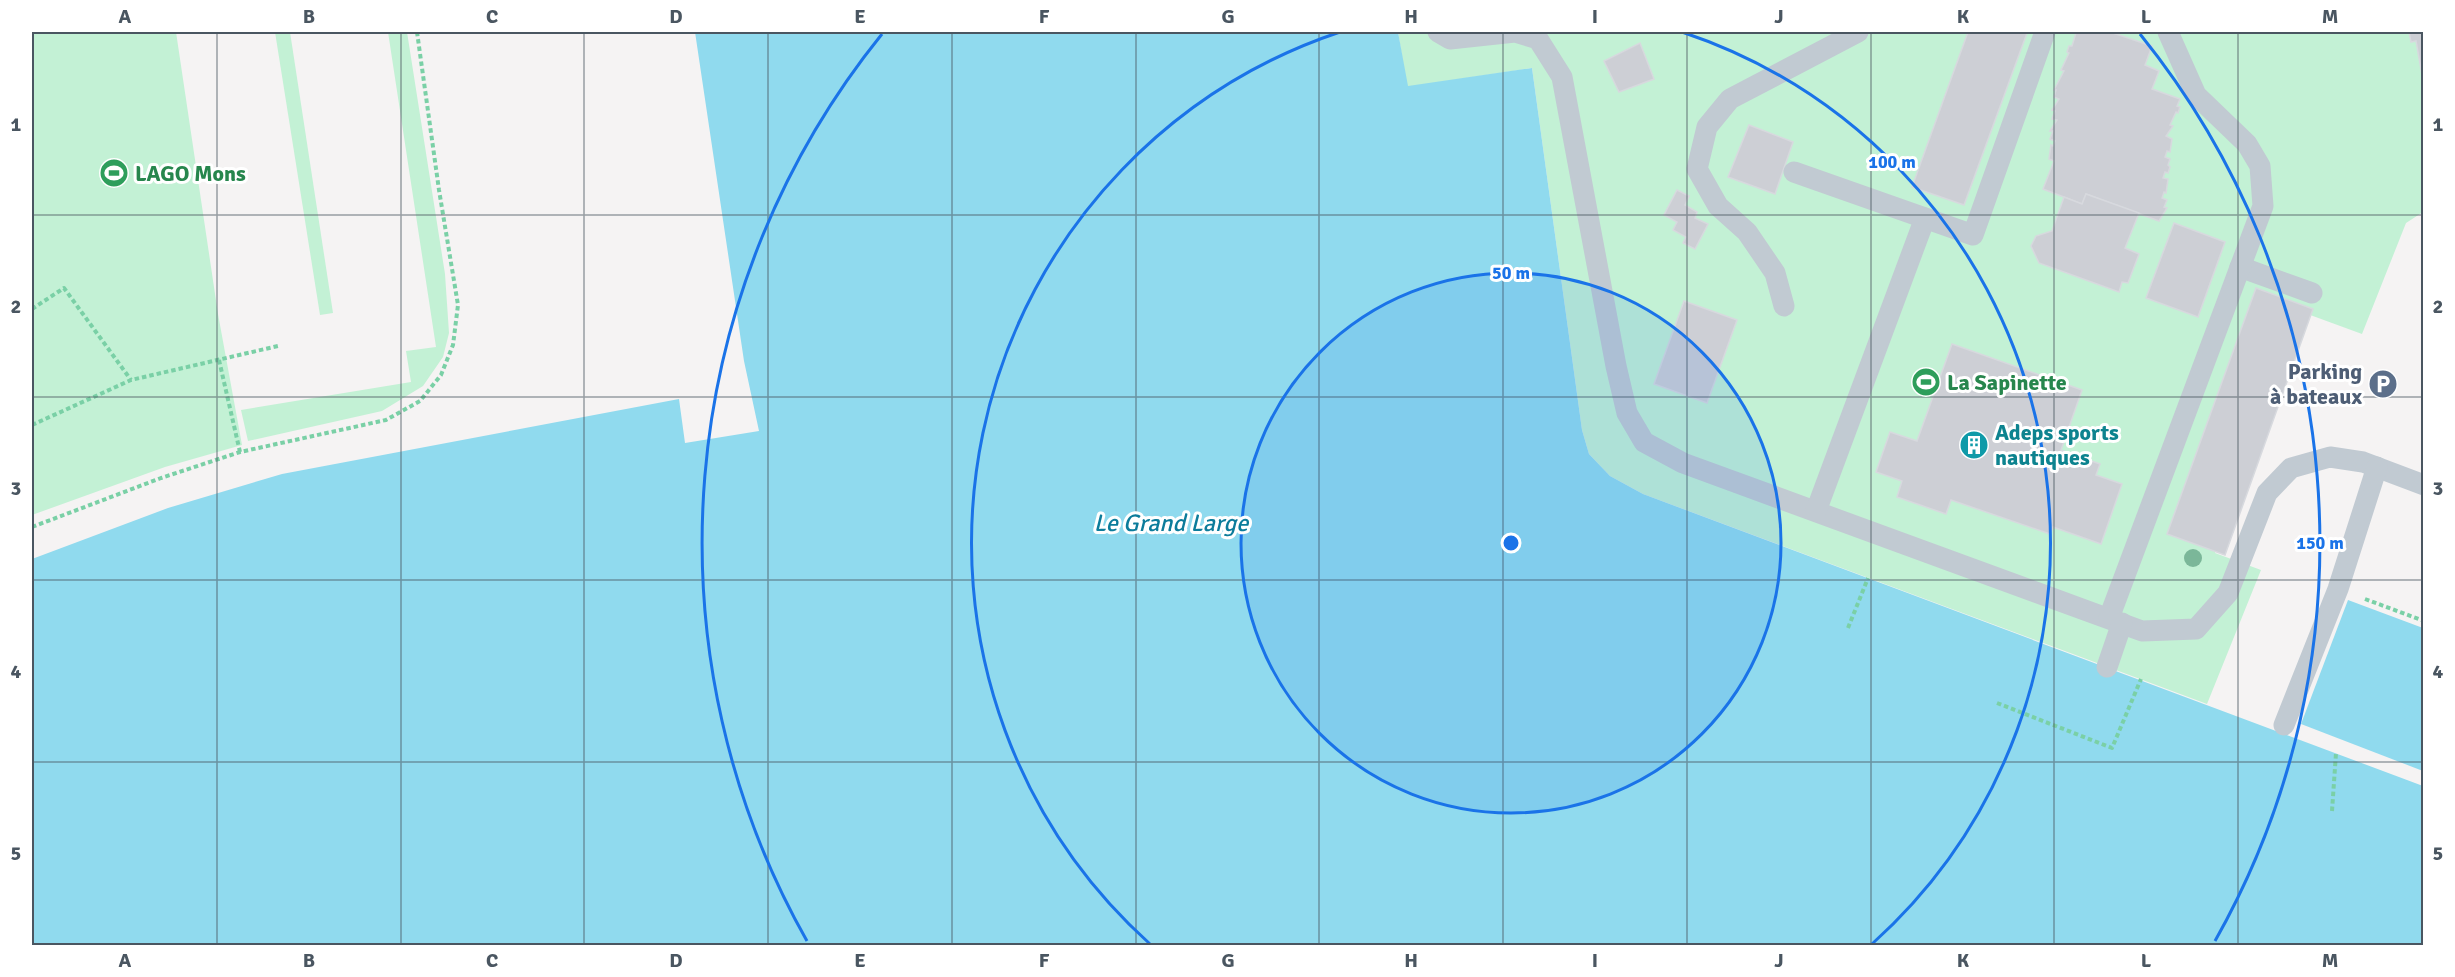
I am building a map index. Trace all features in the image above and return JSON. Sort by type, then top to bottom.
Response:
[{"type":"lane","points":[[1438,32],[1450,39],[1515,32],[1538,39],[1562,77],[1616,366],[1627,413],[1644,442],[1683,463],[2142,631],[2196,629],[2228,593],[2268,493],[2291,468],[2330,457],[2363,462],[2424,485]]},
{"type":"lane","points":[[1784,306],[1774,273],[1747,232],[1718,206],[1697,168],[1707,127],[1730,99],[1858,32]]},
{"type":"lane","points":[[1794,171],[1973,235],[2045,32]]},
{"type":"lane","points":[[2107,667],[2116,621],[2263,206],[2260,166],[2247,144],[2196,95],[2168,32]]},
{"type":"lane","points":[[1816,511],[1925,218]]},
{"type":"lane","points":[[2240,267],[2312,294]]},
{"type":"lane","points":[[2284,726],[2338,589],[2377,467]]},
{"type":"path","points":[[32,527],[161,478],[240,452],[386,420],[420,401],[441,375],[453,345],[458,305],[417,32]]},
{"type":"path","points":[[32,309],[64,288],[131,380]]},
{"type":"path","points":[[32,425],[131,380],[278,346]]},
{"type":"path","points":[[219,360],[240,452]]},
{"type":"path","points":[[1848,628],[1868,578]]},
{"type":"path","points":[[2338,589],[2424,621]]},
{"type":"path","points":[[1997,703],[2112,748],[2141,679]]},
{"type":"path","points":[[2332,812],[2336,753]]},
{"type":"green space","name":"LAGO Mons","points":[[32,32],[176,32],[218,314],[242,445],[165,467],[32,515]]},
{"type":"green space","points":[[275,32],[290,32],[333,313],[320,315]]},
{"type":"green space","points":[[388,32],[407,32],[445,274],[449,333],[443,357],[423,386],[382,411],[248,441],[241,410],[411,382],[406,351],[436,347]]},
{"type":"green space","name":"La Sapinette","points":[[1398,32],[2423,32],[2423,212],[2406,223],[2362,334],[2302,312],[2215,553],[2261,570],[2207,704],[1643,494],[1610,476],[1589,454],[1582,430],[1532,68],[1407,87]]},
{"type":"water","name":"Le Grand Large","points":[[695,32],[1398,32],[1408,86],[1532,68],[1582,430],[1589,454],[1610,476],[1643,494],[2423,786],[2423,945],[32,946],[32,559],[168,508],[282,474],[679,399],[685,443],[759,431],[744,361]]},
{"type":"water","points":[[2348,600],[2423,628],[2423,771],[2301,724]]},
{"type":"building","points":[[1968,32],[2027,33],[1964,205],[1912,187]]},
{"type":"building","points":[[2074,32],[2110,32],[2152,46],[2145,65],[2159,71],[2152,89],[2180,99],[2177,106],[2180,107],[2178,113],[2176,112],[2170,125],[2173,126],[2166,136],[2172,139],[2170,152],[2167,151],[2165,157],[2170,159],[2168,165],[2170,167],[2163,178],[2168,179],[2166,193],[2164,192],[2162,198],[2167,200],[2164,207],[2167,208],[2159,221],[2086,194],[2082,204],[2043,189],[2054,161],[2049,159],[2051,145],[2053,146],[2055,141],[2050,139],[2053,131],[2050,131],[2057,120],[2052,119],[2055,111],[2052,110],[2059,99],[2054,97],[2056,90],[2054,90],[2064,71],[2061,70],[2069,53],[2067,52],[2069,46],[2072,46],[2076,33]]},
{"type":"building","points":[[2409,32],[2424,32],[2424,86],[2416,41],[2411,42]]},
{"type":"building","points":[[1640,43],[1654,79],[1619,92],[1604,61]]},
{"type":"building","points":[[1749,125],[1793,142],[1775,194],[1728,177]]},
{"type":"building","points":[[1677,190],[1689,196],[1685,205],[1697,212],[1695,218],[1708,224],[1695,249],[1683,243],[1686,237],[1673,230],[1677,222],[1664,215]]},
{"type":"building","points":[[2086,194],[2139,213],[2125,248],[2139,254],[2128,283],[2122,282],[2119,292],[2039,263],[2031,246],[2036,236],[2052,231],[2064,197],[2082,204]]},
{"type":"building","points":[[2174,223],[2225,242],[2198,317],[2146,298]]},
{"type":"building","points":[[2256,288],[2313,309],[2225,555],[2167,534]]},
{"type":"building","points":[[1684,301],[1737,320],[1707,403],[1654,384]]},
{"type":"building","name":"Adeps sports nautiques","points":[[1952,344],[2082,390],[2061,450],[2100,464],[2096,475],[2122,484],[2101,544],[2053,527],[2050,534],[1951,500],[1946,514],[1897,497],[1902,481],[1876,472],[1890,432],[1917,441]]},
{"type":"place","name":"LAGO Mons","points":[[114,173]]},
{"type":"place","name":"La Sapinette","points":[[1926,382]]},
{"type":"place","name":"Parking à bateaux","points":[[2383,384]]},
{"type":"place","name":"Adeps sports nautiques","points":[[1974,445]]}]
